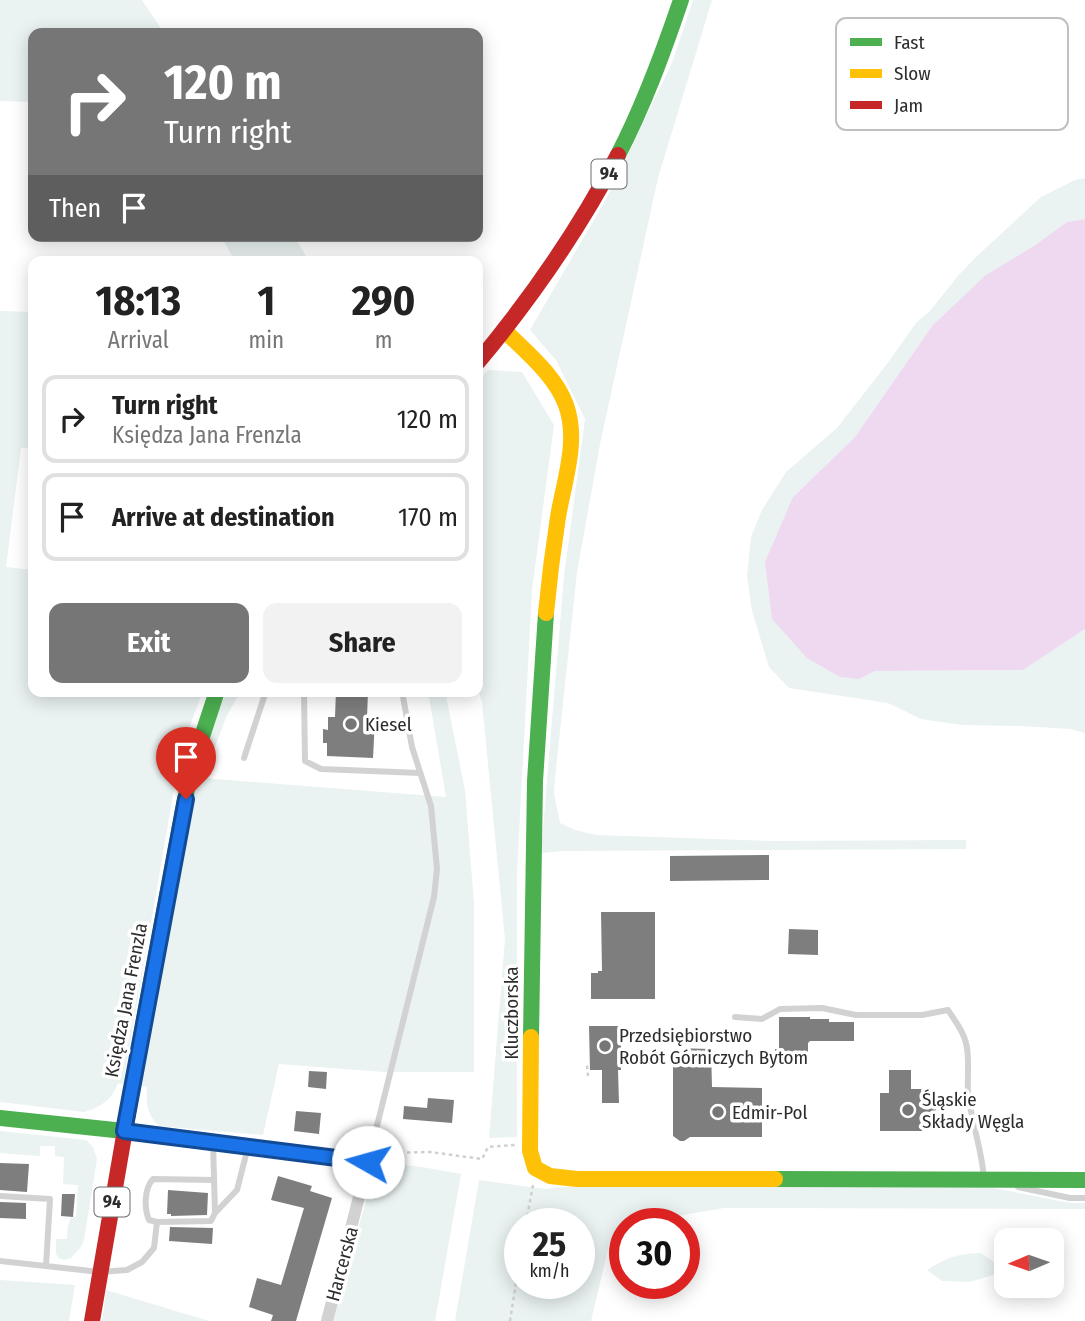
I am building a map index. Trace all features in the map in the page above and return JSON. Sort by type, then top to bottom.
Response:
[{"type":"street","name":"94","points":[[483,356],[505,331],[559,257],[615,163],[647,96],[681,0]]},
{"type":"street","name":"Kluczborska","points":[[505,331],[561,390],[571,428],[547,602],[536,760],[530,1141],[535,1168]]},
{"type":"street","name":"Księdza Jana Frenzla","points":[[92,1321],[190,773],[215,697]]},
{"type":"street","points":[[0,1118],[248,1147],[370,1158]]},
{"type":"street","name":"Harcerska","points":[[327,1321],[370,1158]]},
{"type":"street","points":[[535,1168],[550,1176],[577,1179],[1085,1180]]},
{"type":"lane","points":[[244,758],[264,697]]},
{"type":"lane","points":[[304,697],[305,761],[321,769],[420,774]]},
{"type":"lane","points":[[370,1158],[434,897],[437,869],[431,806],[412,747],[403,697]]},
{"type":"lane","points":[[735,1017],[762,1019],[780,1009],[821,1008],[856,1015],[922,1015],[948,1010],[961,1029],[967,1045],[972,1120],[988,1180],[1070,1198],[1085,1198]]},
{"type":"lane","points":[[214,1142],[215,1213]]},
{"type":"lane","points":[[214,1180],[153,1179],[149,1184],[145,1210],[149,1220],[211,1221],[237,1190],[248,1147]]},
{"type":"lane","points":[[0,1196],[50,1199],[46,1266]]},
{"type":"lane","points":[[0,1261],[100,1272],[127,1270],[142,1262],[154,1248],[157,1222]]},
{"type":"path","points":[[588,1076],[587,1065],[590,1065]]},
{"type":"path","points":[[370,1158],[430,1152],[482,1159],[488,1147],[515,1145],[516,1150]]},
{"type":"path","points":[[528,1208],[535,1168]]},
{"type":"path","points":[[510,1321],[513,1299]]},
{"type":"shaded area","points":[[0,0],[142,0],[161,28],[28,28],[28,102],[0,101]]},
{"type":"shaded area","points":[[693,0],[712,0],[658,178],[600,444],[577,572],[555,778],[554,794],[560,823],[596,835],[773,841],[966,840],[966,849],[541,853],[564,576],[585,419],[556,360],[530,330],[606,199],[672,63]]},
{"type":"shaded area","points":[[1085,178],[1085,219],[1067,222],[932,326],[855,437],[793,497],[859,679],[875,671],[1023,670],[1085,629],[1085,733],[1071,729],[962,725],[921,719],[888,703],[789,688],[769,667],[752,611],[747,576],[751,537],[762,510],[786,472],[837,428],[916,323],[930,311],[975,258],[1041,197],[1075,180]]},
{"type":"shaded area","points":[[1085,219],[1085,629],[1023,670],[875,671],[859,679],[840,677],[807,658],[772,619],[765,562],[793,497],[855,437],[932,326],[986,275],[1067,222]]},
{"type":"shaded area","points":[[224,242],[298,242],[306,256],[232,256]]},
{"type":"shaded area","points":[[0,311],[28,312],[28,448],[21,448],[6,567],[28,569],[28,697],[201,697],[181,749],[123,1084],[118,1083],[105,1102],[84,1112],[0,1102]]},
{"type":"shaded area","points":[[488,370],[522,372],[554,425],[532,590],[517,872],[517,1137],[489,1138],[505,939],[480,697],[483,697],[483,376]]},
{"type":"shaded area","points":[[225,697],[238,697],[227,715],[203,778],[446,797],[429,697],[446,697],[465,790],[474,904],[474,1072],[384,1072],[279,1064],[263,1135],[159,1126],[152,1118],[147,1103],[147,1087],[141,1086],[198,777],[218,709]]},
{"type":"shaded area","points":[[0,1131],[86,1140],[93,1147],[97,1159],[84,1240],[71,1258],[58,1258],[56,1253],[56,1239],[67,1239],[70,1218],[76,1217],[78,1185],[63,1184],[64,1157],[55,1156],[55,1146],[40,1146],[40,1156],[0,1153]]},
{"type":"shaded area","points":[[377,1162],[461,1174],[435,1321],[332,1321]]},
{"type":"shaded area","points":[[479,1180],[546,1189],[578,1186],[988,1187],[1070,1203],[1085,1203],[1085,1209],[724,1208],[700,1212],[700,1208],[609,1208],[609,1245],[591,1321],[455,1321]]},
{"type":"shaded area","points":[[981,1253],[994,1262],[994,1275],[970,1282],[942,1281],[927,1270],[941,1262],[965,1254]]},
{"type":"shaded area","points":[[0,1280],[75,1285],[69,1321],[0,1321]]},
{"type":"shaded area","points":[[106,1290],[209,1321],[102,1321]]},
{"type":"building","name":"Kiesel","points":[[336,697],[368,697],[367,718],[375,719],[373,758],[327,756],[323,729],[328,730],[328,717],[335,717]]},
{"type":"building","points":[[769,855],[769,880],[670,881],[670,856]]},
{"type":"building","points":[[601,912],[655,912],[655,999],[591,999],[591,973],[602,971]]},
{"type":"building","points":[[789,929],[818,930],[818,955],[788,954]]},
{"type":"building","points":[[779,1017],[854,1022],[854,1041],[810,1041],[808,1064],[774,1063],[775,1049],[779,1049]]},
{"type":"building","name":"Przedsiębiorstwo Robót Górniczych Bytom","points":[[589,1026],[621,1026],[619,1103],[602,1103],[602,1070],[590,1070]]},
{"type":"building","name":"Edmir-Pol","points":[[673,1048],[711,1049],[712,1087],[762,1088],[762,1137],[690,1137],[680,1141],[673,1136]]},
{"type":"building","name":"Śląskie Składy Węgla","points":[[889,1070],[911,1070],[911,1089],[936,1089],[936,1128],[922,1128],[922,1131],[880,1131],[880,1093],[889,1093]]},
{"type":"building","points":[[309,1071],[327,1072],[326,1089],[308,1087]]},
{"type":"building","points":[[428,1098],[454,1100],[452,1123],[403,1119],[404,1106],[427,1108]]},
{"type":"building","points":[[296,1111],[321,1113],[319,1134],[294,1131]]},
{"type":"building","points":[[0,1163],[29,1164],[27,1192],[0,1190]]},
{"type":"building","points":[[278,1176],[312,1186],[310,1191],[332,1198],[296,1321],[271,1321],[273,1315],[249,1307],[257,1278],[281,1285],[304,1208],[271,1200]]},
{"type":"building","points":[[168,1190],[208,1193],[207,1215],[167,1214]]},
{"type":"building","points":[[62,1194],[75,1194],[73,1217],[61,1216]]},
{"type":"building","points":[[0,1202],[26,1203],[26,1219],[0,1218]]},
{"type":"building","points":[[170,1227],[213,1228],[212,1244],[169,1241]]},
{"type":"traffic: fast","points":[[618,155],[652,79],[681,0]]},
{"type":"traffic: fast","points":[[531,1037],[535,781],[546,613]]},
{"type":"traffic: fast","points":[[144,1020],[190,773],[215,697]]},
{"type":"traffic: fast","points":[[0,1118],[124,1131]]},
{"type":"traffic: fast","points":[[775,1179],[1085,1180]]},
{"type":"traffic: slow","points":[[505,331],[540,365],[555,384],[570,419],[571,447],[556,529],[546,613]]},
{"type":"traffic: slow","points":[[531,1037],[530,1151],[535,1168],[550,1176],[577,1179],[775,1179]]},
{"type":"traffic: jam","points":[[483,356],[554,262],[618,155]]},
{"type":"traffic: jam","points":[[92,1321],[144,1020]]},
{"type":"place","name":"Kiesel","points":[[351,724]]},
{"type":"place","name":"Przedsiębiorstwo Robót Górniczych Bytom","points":[[605,1046]]},
{"type":"place","name":"Śląskie Składy Węgla","points":[[908,1110]]},
{"type":"place","name":"Edmir-Pol","points":[[718,1112]]},
{"type":"route","points":[[186,799],[124,1131],[368,1162]]}]
